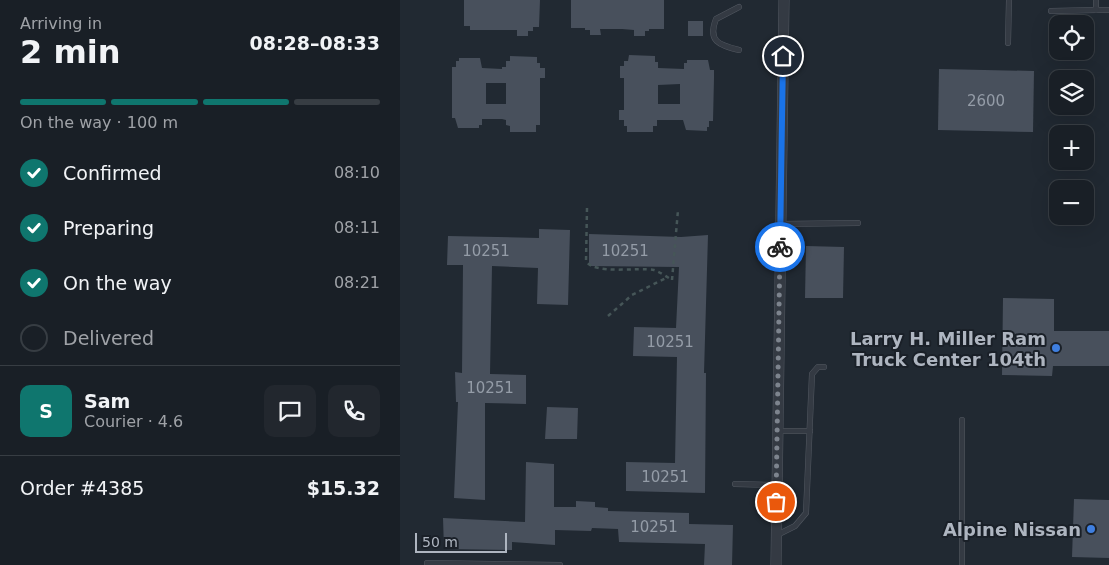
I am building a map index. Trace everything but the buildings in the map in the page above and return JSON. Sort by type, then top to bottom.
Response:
[{"type":"street","points":[[776,565],[784,0]]},
{"type":"lane","points":[[1008,0],[1008,43]]},
{"type":"lane","points":[[1096,0],[1096,10]]},
{"type":"lane","points":[[739,7],[716,20],[713,28],[713,38],[719,44],[739,50]]},
{"type":"lane","points":[[1051,11],[1109,10]]},
{"type":"lane","points":[[780,224],[858,223]]},
{"type":"lane","points":[[776,535],[794,526],[806,512],[812,374],[818,367],[824,367]]},
{"type":"lane","points":[[962,420],[962,565]]},
{"type":"lane","points":[[778,431],[810,431]]},
{"type":"lane","points":[[735,484],[777,485]]},
{"type":"lane","points":[[427,565],[560,565]]},
{"type":"path","points":[[587,208],[586,261],[588,265],[598,269],[655,270],[672,280],[678,210]]},
{"type":"path","points":[[608,316],[632,295],[668,277]]},
{"type":"way so far","points":[[776,502],[780,247]]},
{"type":"place","name":"Larry H. Miller Ram Truck Center 104th","points":[[1056,348]]},
{"type":"place","name":"Alpine Nissan","points":[[1091,529]]},
{"type":"route","points":[[780,247],[783,56]]}]
